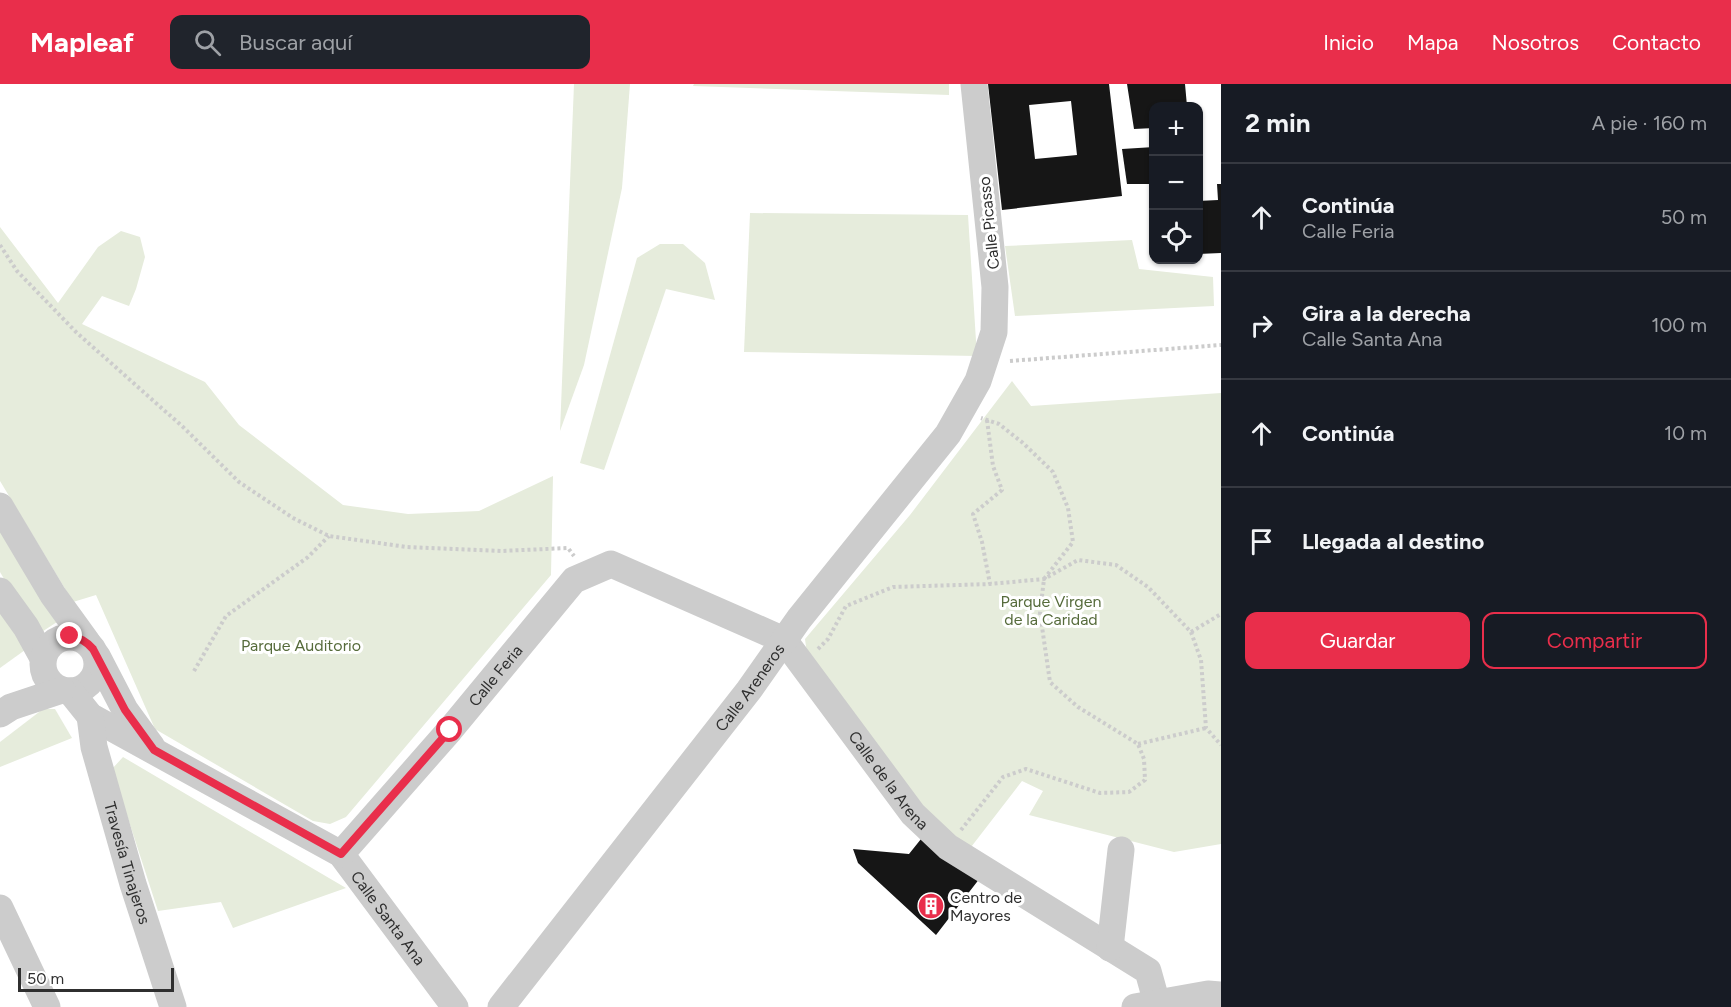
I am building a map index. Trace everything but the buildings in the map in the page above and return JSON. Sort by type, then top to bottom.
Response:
[{"type":"street","name":"Calle Picasso","points":[[974,84],[995,287],[994,332],[985,360]]},
{"type":"street","name":"Calle Areneros","points":[[501,1007],[749,690],[799,619],[948,435],[978,381],[985,360]]},
{"type":"street","name":"Calle Santa Ana","points":[[0,506],[53,595],[92,649],[125,710],[154,750]]},
{"type":"street","name":"Calle de la Arena","points":[[600,569],[784,640],[913,814],[948,847],[1148,971],[1150,1005]]},
{"type":"street","name":"Calle Feria","points":[[341,854],[450,730],[574,580],[600,569]]},
{"type":"street","points":[[0,591],[26,627],[43,662],[48,681],[66,691]]},
{"type":"street","points":[[70,636],[79,638],[92,649],[98,665],[92,681],[86,687],[6,710],[43,662],[53,642],[70,636]]},
{"type":"street","name":"Calle Santa Ana","points":[[66,691],[90,716],[341,854],[455,1007]]},
{"type":"street","name":"Travesía Tinajeros","points":[[90,716],[94,747],[133,884],[173,1007]]},
{"type":"street","points":[[1110,948],[1121,850]]},
{"type":"street","points":[[0,908],[47,1007]]},
{"type":"street","points":[[1150,1005],[1208,994],[1221,995]]},
{"type":"path","points":[[0,245],[18,271],[75,332],[183,427],[239,482],[293,518],[329,536],[430,548],[501,551],[568,548],[600,569]]},
{"type":"path","points":[[985,360],[1012,361],[1221,345]]},
{"type":"path","points":[[948,847],[1003,777],[1026,769],[1100,793],[1129,792],[1145,780],[1144,759],[1138,744],[1078,707],[1050,682],[1040,613],[1044,579],[1073,542],[1068,508],[1053,472],[999,424],[961,412]]},
{"type":"path","points":[[987,420],[993,466],[1002,490],[973,514],[982,542],[990,584]]},
{"type":"path","points":[[194,670],[226,616],[308,557],[329,536]]},
{"type":"path","points":[[802,664],[828,639],[846,606],[893,587],[990,584],[1044,579],[1078,560],[1116,565],[1148,587],[1191,632],[1202,660],[1206,728],[1221,745]]},
{"type":"path","points":[[1191,632],[1221,614]]},
{"type":"path","points":[[1138,744],[1206,728]]},
{"type":"green space","points":[[574,84],[630,84],[622,188],[584,365],[560,431]]},
{"type":"green space","points":[[694,84],[949,84],[949,95],[693,86]]},
{"type":"green space","points":[[750,213],[968,215],[977,356],[744,352]]},
{"type":"green space","name":"Parque Auditorio","points":[[0,227],[58,303],[98,247],[121,231],[140,237],[145,257],[129,306],[102,296],[82,324],[205,382],[239,425],[343,505],[408,514],[479,511],[553,476],[551,575],[346,817],[330,824],[313,821],[155,729],[96,595],[73,602],[0,481]]},
{"type":"green space","points":[[1132,240],[1139,269],[1213,277],[1214,306],[1015,316],[1005,246]]},
{"type":"green space","points":[[660,244],[683,244],[705,263],[715,300],[666,289],[604,470],[580,463],[637,258]]},
{"type":"green space","name":"Parque Virgen de la Caridad","points":[[1012,381],[1031,406],[1221,393],[1221,844],[1174,852],[1029,815],[1043,791],[1022,781],[968,851],[921,814],[807,654],[805,639],[910,515]]},
{"type":"green space","points":[[0,526],[57,622],[37,635],[0,572]]},
{"type":"green space","points":[[0,609],[25,650],[0,668]]},
{"type":"green space","points":[[43,709],[55,709],[72,738],[0,767],[0,742]]},
{"type":"green space","points":[[123,757],[346,888],[233,928],[221,902],[158,911],[112,769]]},
{"type":"place","name":"Centro de Mayores","points":[[931,906]]},
{"type":"route","points":[[70,636],[87,642],[93,649],[125,710],[154,750],[341,854],[450,730]]}]
